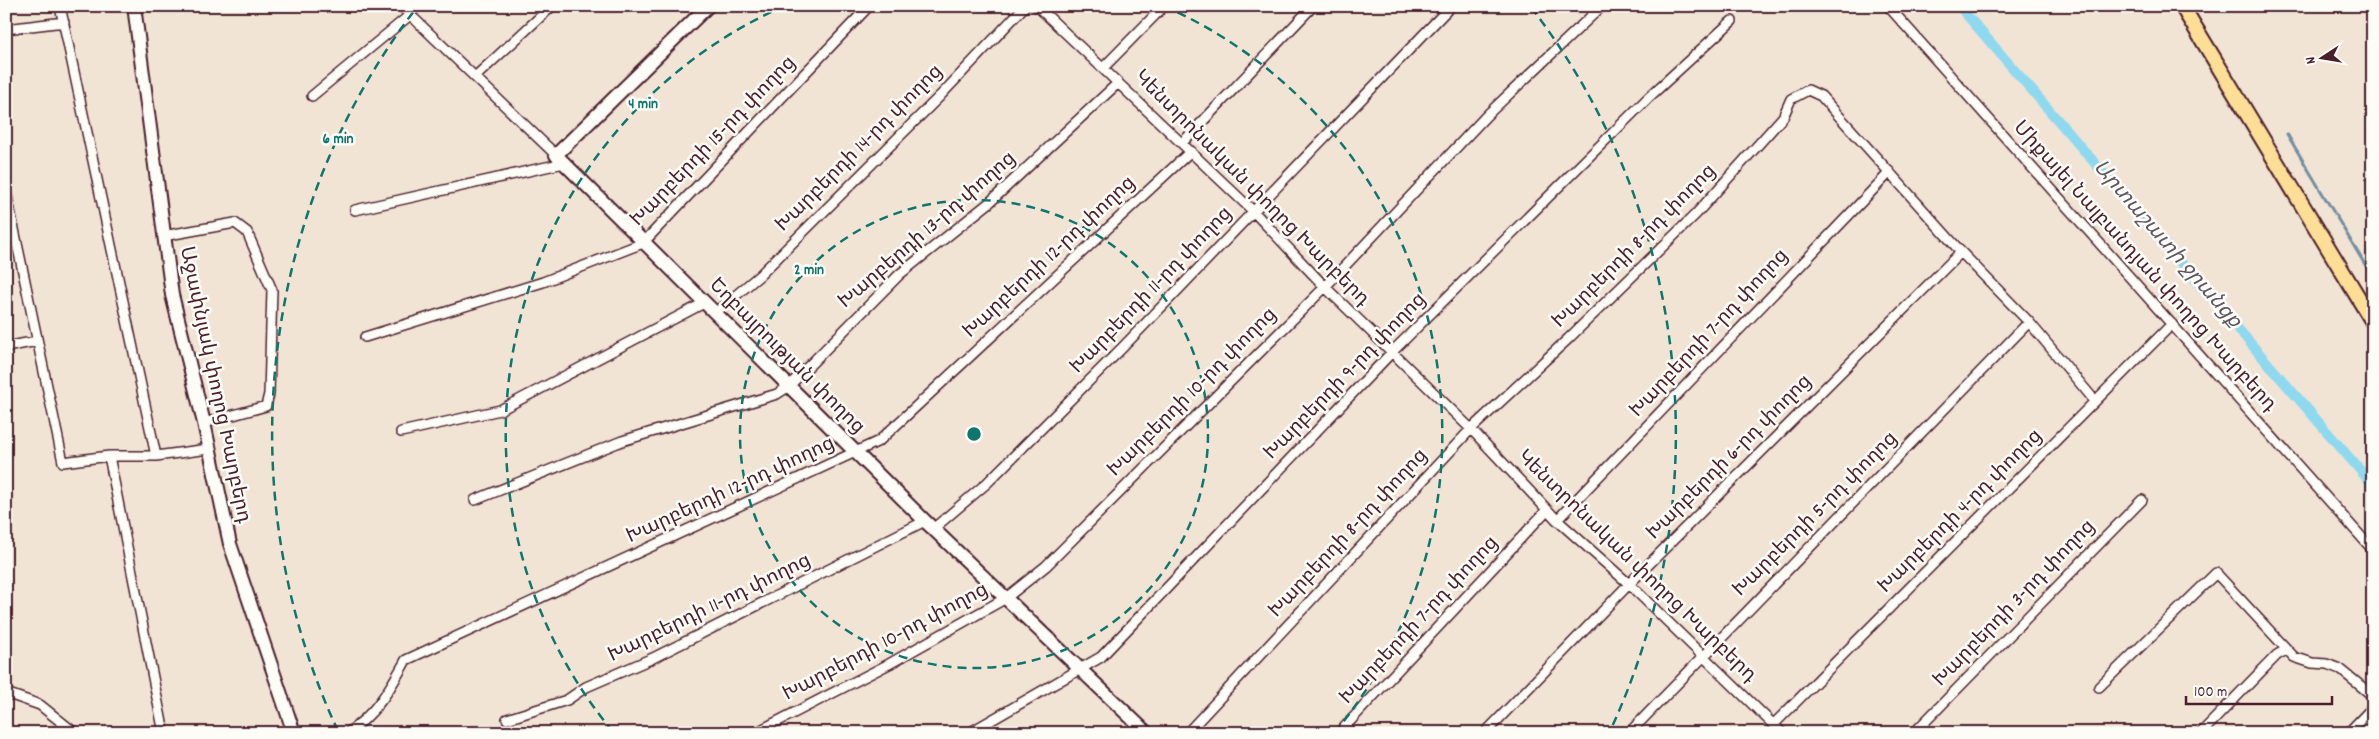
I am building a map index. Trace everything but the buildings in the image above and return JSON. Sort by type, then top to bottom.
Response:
[{"type":"main road","points":[[2182,6],[2373,322]]},
{"type":"street","points":[[60,6],[156,456]]},
{"type":"street","name":"Աջափնյակ փողոց Խարբերդ","points":[[134,6],[172,295],[204,422],[230,544],[294,733]]},
{"type":"street","name":"Եղբայրության փողոց","points":[[401,6],[560,159],[929,525],[1147,733]]},
{"type":"street","points":[[312,96],[410,15],[416,6]]},
{"type":"street","points":[[475,77],[552,6]]},
{"type":"street","points":[[355,210],[560,159],[708,6]]},
{"type":"street","name":"Խարբերդի 15-րդ փողոց","points":[[365,336],[543,282],[643,242],[869,6]]},
{"type":"street","name":"Խարբերդի 14-րդ փողոց","points":[[715,313],[760,275],[940,96],[1025,6]]},
{"type":"street","name":"Կենտրոնական փողոց Խարբերդ","points":[[1037,6],[1253,211],[1325,287],[1471,429],[1557,520],[1629,584],[1782,733]]},
{"type":"street","points":[[1103,68],[1164,6]]},
{"type":"street","points":[[1182,143],[1313,6]]},
{"type":"street","name":"Խարբերդի 11-րդ փողոց","points":[[507,719],[567,700],[586,687],[662,653],[929,525],[987,483],[1122,348],[1451,6]]},
{"type":"street","name":"Խարբերդի 10-րդ փողոց","points":[[755,733],[889,664],[1006,598],[1046,566],[1325,287],[1487,115],[1602,6]]},
{"type":"street","name":"Միքայել Նալբանդյան փողոց Խարբերդ","points":[[1888,6],[2373,550]]},
{"type":"street","name":"Խարբերդի 9-րդ փողոց","points":[[969,733],[1080,671],[1101,657],[1392,352],[1648,98],[1732,21]]},
{"type":"street","points":[[6,29],[64,22]]},
{"type":"street","name":"Խարբերդի 13-րդ փողոց","points":[[475,500],[622,441],[777,394],[788,387],[900,274],[990,203],[1118,83]]},
{"type":"street","name":"Խարբերդի 8-րդ փողոց","points":[[1187,733],[1471,429],[1568,339],[1696,214],[1784,117],[1791,99],[1808,90],[1821,96],[1960,252],[2029,322],[2095,401]]},
{"type":"street","name":"Խարբերդի 12-րդ փողոց","points":[[347,733],[366,721],[391,686],[406,660],[879,441],[1191,151]]},
{"type":"street","name":"Խարբերդի 7-րդ փողոց","points":[[1557,520],[1890,172]]},
{"type":"street","points":[[6,191],[63,462],[109,456],[156,456],[209,449]]},
{"type":"street","points":[[164,236],[235,223],[246,232],[272,290],[269,394],[266,406],[204,422]]},
{"type":"street","name":"Խարբերդի 6-րդ փողոց","points":[[1485,733],[1629,584],[1960,252]]},
{"type":"street","points":[[401,432],[500,410],[704,303]]},
{"type":"street","name":"Խարբերդի 5-րդ փողոց","points":[[1629,733],[2029,322]]},
{"type":"street","name":"Խարբերդի 4-րդ փողոց","points":[[1774,724],[2172,324]]},
{"type":"street","points":[[6,347],[38,341]]},
{"type":"street","points":[[109,456],[164,733]]},
{"type":"street","name":"Խարբերդի 3-րդ փողոց","points":[[1914,733],[2142,500]]},
{"type":"street","name":"Խարբերդի 7-րդ փողոց","points":[[1339,733],[1547,510]]},
{"type":"street","points":[[2099,687],[2216,573],[2294,657],[2312,663],[2327,664],[2340,670],[2373,696]]},
{"type":"street","points":[[2201,733],[2278,655],[2286,650]]},
{"type":"street","points":[[6,694],[40,705],[75,733]]},
{"type":"street","points":[[2348,733],[2373,707]]},
{"type":"waterway","name":"Արտաշատի ջրանցք","points":[[1959,6],[2373,485]]},
{"type":"waterway","points":[[2287,134],[2373,278]]}]
